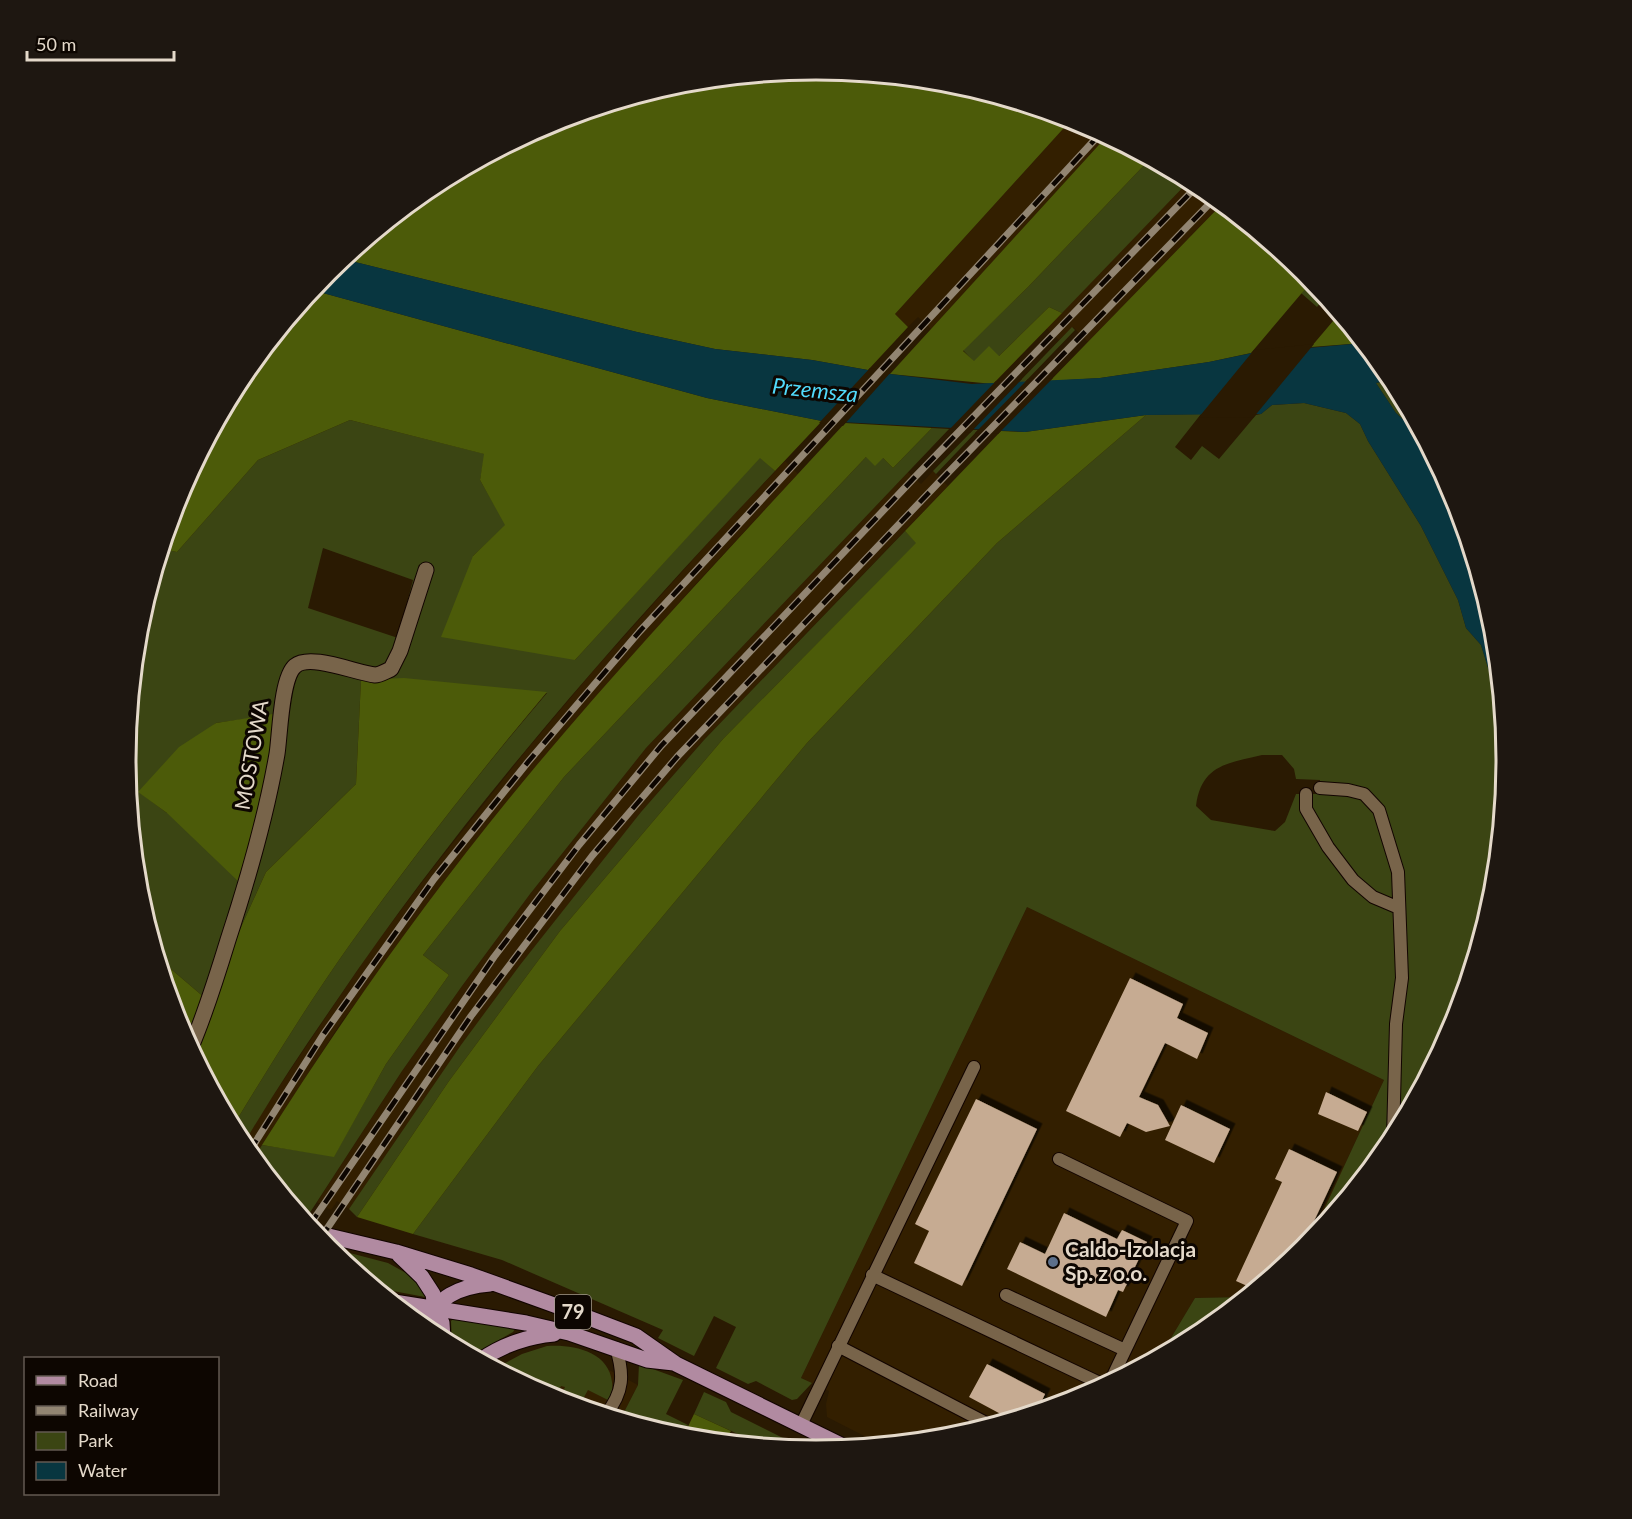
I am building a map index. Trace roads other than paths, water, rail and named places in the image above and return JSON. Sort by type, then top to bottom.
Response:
[{"type":"main road","name":"79","points":[[332,1237],[396,1252],[496,1284],[636,1336],[676,1364],[830,1439]]},
{"type":"main road","points":[[396,1252],[422,1277],[434,1294],[435,1308],[442,1328]]},
{"type":"main road","points":[[427,1317],[444,1297],[473,1286],[496,1284]]},
{"type":"main road","name":"79","points":[[409,1304],[526,1323],[569,1333],[647,1360],[676,1364]]},
{"type":"main road","points":[[490,1356],[511,1344],[540,1335],[569,1333]]},
{"type":"street","name":"MOSTOWA","points":[[195,1036],[207,1008],[242,897],[269,793],[289,675],[295,666],[305,661],[377,675],[392,669],[426,570]]},
{"type":"lane","points":[[1320,788],[1348,789],[1364,794],[1379,810],[1398,872],[1402,978],[1396,1024],[1394,1118]]},
{"type":"lane","points":[[1306,794],[1305,809],[1328,847],[1353,880],[1373,897],[1399,908]]},
{"type":"lane","points":[[801,1425],[974,1066]]},
{"type":"lane","points":[[1059,1159],[1187,1221],[1116,1370]]},
{"type":"lane","points":[[872,1275],[1094,1379]]},
{"type":"lane","points":[[1006,1295],[1125,1350]]},
{"type":"lane","points":[[838,1346],[979,1419]]},
{"type":"lane","points":[[611,1407],[620,1393],[622,1371],[616,1348]]},
{"type":"water","name":"Przemsza","points":[[354,262],[637,332],[715,349],[812,360],[890,374],[972,384],[1100,378],[1209,362],[1252,353],[1353,344],[1381,382],[1376,383],[1396,413],[1407,423],[1444,499],[1473,584],[1491,676],[1481,645],[1466,628],[1458,600],[1421,526],[1368,441],[1360,424],[1346,413],[1304,403],[1272,405],[1261,414],[1146,415],[1025,432],[822,421],[707,398],[322,293]]},
{"type":"railway","points":[[255,1143],[323,1035],[434,879],[528,762],[640,631],[1095,140]]},
{"type":"railway","points":[[314,1218],[494,957],[579,845],[661,746],[914,478],[1191,192]]},
{"type":"railway","points":[[326,1230],[471,1016],[592,856],[677,757],[942,479],[1209,205]]},
{"type":"place","name":"Caldo-Izolacja Sp. z o.o.","points":[[1053,1262]]}]
